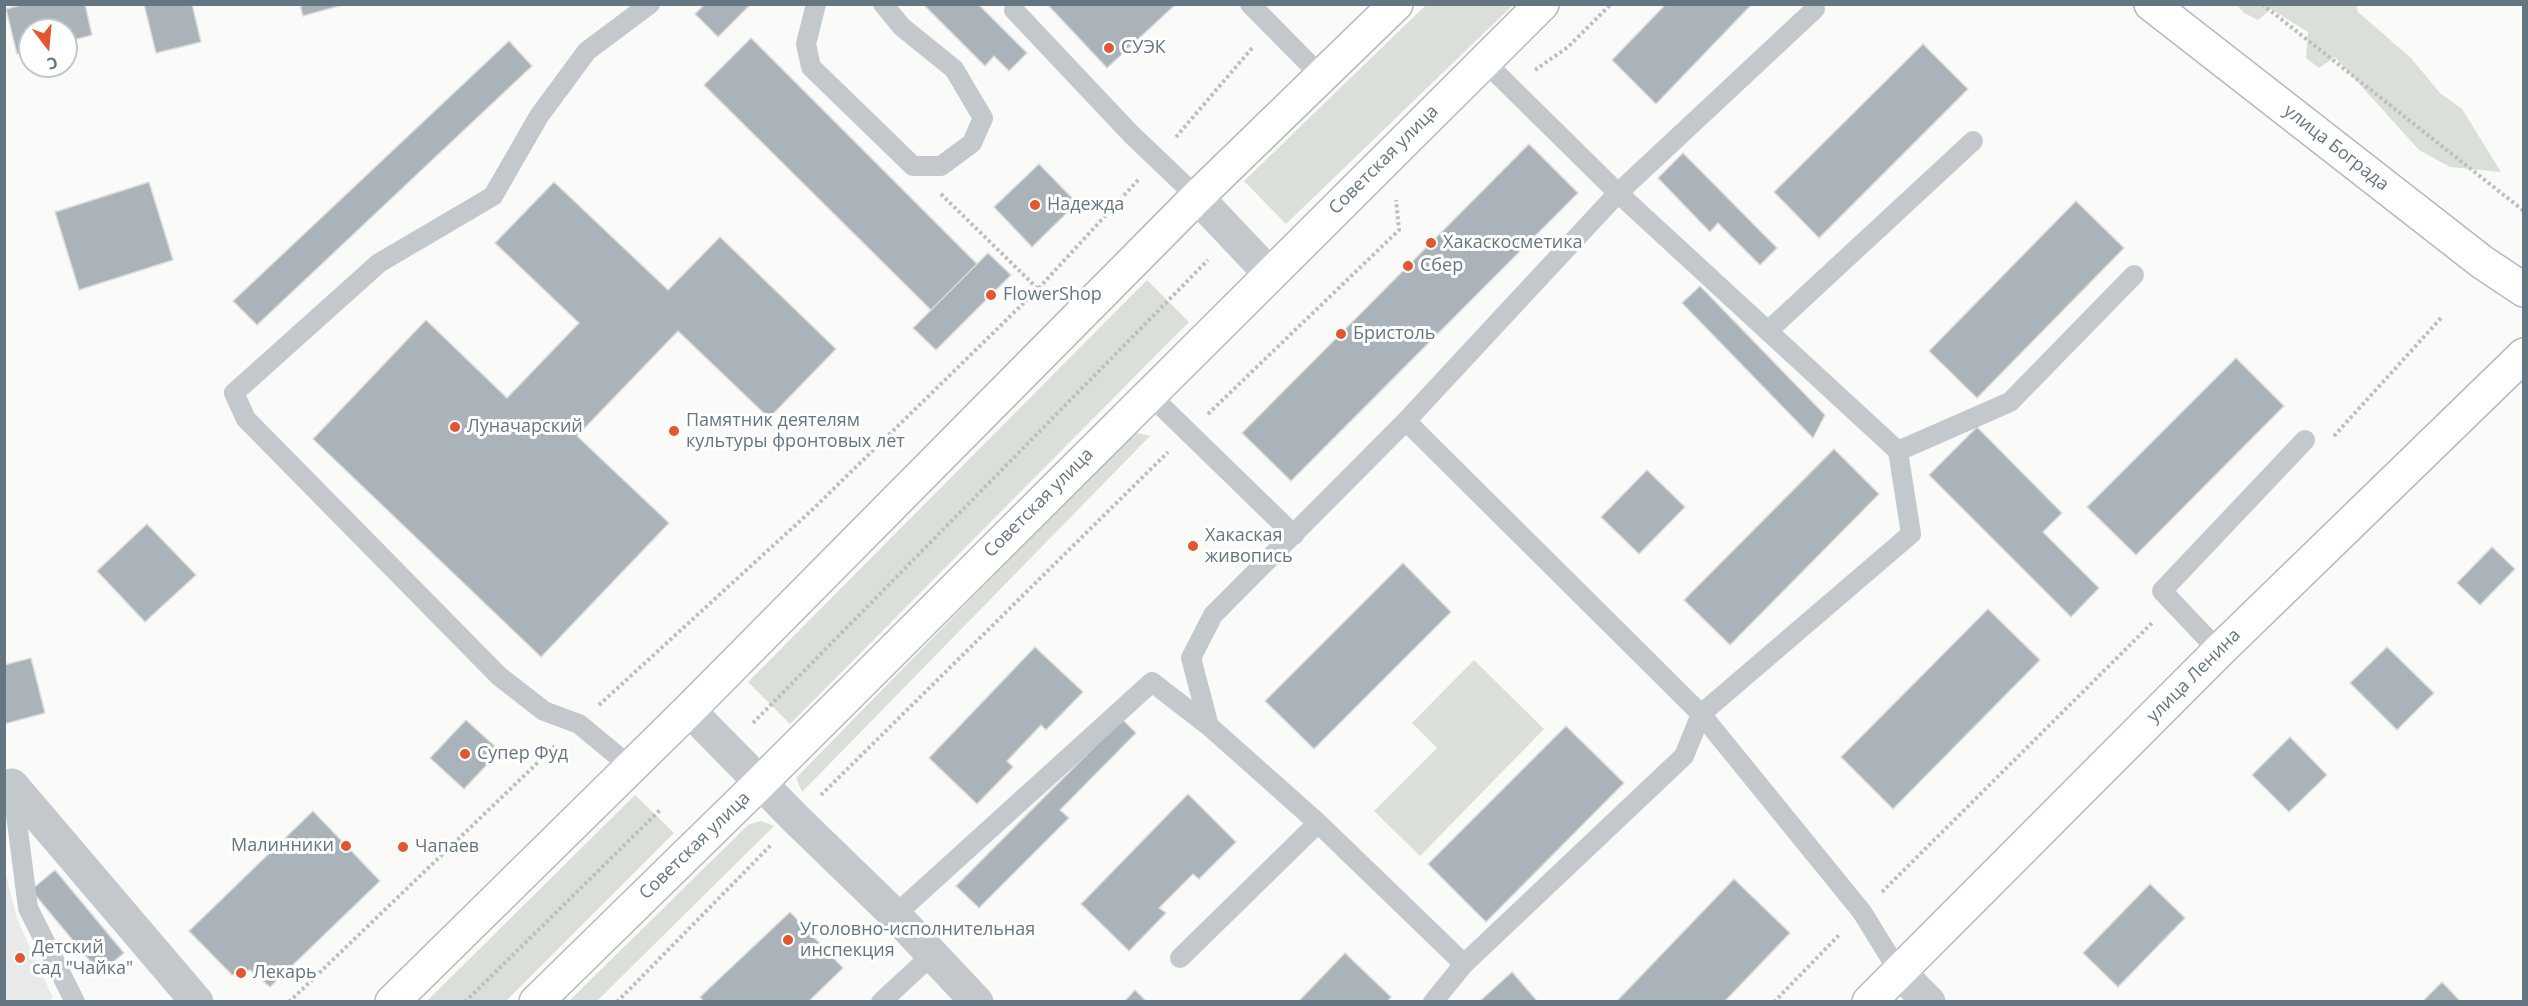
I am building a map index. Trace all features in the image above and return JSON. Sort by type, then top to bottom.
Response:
[{"type":"main road","points":[[392,1002],[689,710],[1197,198],[1396,4]]},
{"type":"main road","name":"Советская улица","points":[[536,1002],[760,783],[1269,273],[1542,4]]},
{"type":"main road","name":"улица Бограда","points":[[2151,4],[2482,262],[2523,290]]},
{"type":"main road","name":"улица Ленина","points":[[1869,1002],[2219,651],[2523,354]]},
{"type":"street","points":[[1197,198],[1269,273]]},
{"type":"street","points":[[689,710],[895,915],[977,1002]]},
{"type":"street","points":[[8,787],[198,1002]]},
{"type":"street","points":[[1899,972],[1929,1002]]},
{"type":"lane","points":[[631,767],[579,724],[544,711],[499,676],[246,419],[234,393],[379,264],[493,195],[539,116],[587,51],[650,4]]},
{"type":"lane","points":[[816,4],[806,44],[811,67],[913,166],[941,166],[972,143],[983,118],[954,69],[902,27],[883,4]]},
{"type":"lane","points":[[1250,4],[1322,77]]},
{"type":"lane","points":[[1209,726],[1191,658],[1213,615],[1406,421],[1618,193],[1815,9]]},
{"type":"lane","points":[[1014,10],[1197,198]]},
{"type":"lane","points":[[1432,1002],[1464,964],[1684,756],[1701,714],[1911,534],[1898,451],[1618,193],[1484,61]]},
{"type":"lane","points":[[1769,330],[1973,141]]},
{"type":"lane","points":[[1898,451],[2010,402],[2134,275]]},
{"type":"lane","points":[[1149,394],[1294,535]]},
{"type":"lane","points":[[1406,421],[1701,714],[1862,912],[1899,972]]},
{"type":"lane","points":[[2219,651],[2162,591],[2305,440]]},
{"type":"lane","points":[[895,915],[1152,682],[1209,726],[1318,823],[1464,964]]},
{"type":"lane","points":[[8,787],[28,908],[75,1002]]},
{"type":"lane","points":[[1180,958],[1318,823]]},
{"type":"lane","points":[[881,1002],[933,954]]},
{"type":"path","points":[[1511,87],[1568,47],[1611,4]]},
{"type":"path","points":[[2262,4],[2523,211]]},
{"type":"path","points":[[289,1002],[579,724],[812,510],[1038,290],[1157,159],[1271,26]]},
{"type":"path","points":[[913,166],[1038,290]]},
{"type":"path","points":[[616,1002],[796,819],[1189,432],[1399,230],[1396,199]]},
{"type":"path","points":[[727,749],[1233,235]]},
{"type":"path","points":[[2328,443],[2441,318]]},
{"type":"path","points":[[1774,1002],[2173,602]]},
{"type":"path","points":[[465,1002],[660,810]]},
{"type":"shaded area","points":[[1427,4],[1513,5],[1286,224],[1244,181]]},
{"type":"shaded area","points":[[2237,5],[2356,5],[2358,12],[2411,58],[2440,93],[2462,109],[2501,172],[2450,167],[2419,150],[2335,57],[2319,68],[2306,58],[2308,32],[2271,9],[2258,20],[2244,13]]},
{"type":"shaded area","points":[[1147,280],[1189,322],[790,724],[748,682]]},
{"type":"shaded area","points":[[1138,433],[1150,436],[802,792],[796,778],[1130,436]]},
{"type":"shaded area","points":[[1474,660],[1544,729],[1420,856],[1374,811],[1437,748],[1412,723]]},
{"type":"shaded area","points":[[635,795],[674,833],[506,1001],[427,1001]]},
{"type":"shaded area","points":[[761,821],[774,826],[597,1001],[569,1001],[748,825]]},
{"type":"shaded area","name":"Детский сад \"Чайка\"","points":[[4,867],[17,919],[53,998],[48,1001],[5,1001]]},
{"type":"building","points":[[25,4],[85,4],[92,35],[78,39],[78,18],[18,18],[17,54],[6,9]]},
{"type":"building","points":[[144,4],[192,4],[201,42],[156,53]]},
{"type":"building","points":[[300,4],[346,4],[303,16]]},
{"type":"building","points":[[705,4],[751,4],[718,37],[695,14]]},
{"type":"building","points":[[923,4],[978,4],[1027,53],[1009,71],[994,56],[985,66]]},
{"type":"building","name":"СУЭК","points":[[1047,4],[1176,4],[1107,68]]},
{"type":"building","points":[[1666,4],[1752,4],[1656,104],[1612,60]]},
{"type":"building","points":[[751,38],[977,264],[931,310],[704,85]]},
{"type":"building","points":[[509,41],[532,66],[257,325],[233,301]]},
{"type":"building","points":[[1923,44],[1968,89],[1819,238],[1774,192]]},
{"type":"building","points":[[1529,144],[1578,193],[1291,481],[1242,433]]},
{"type":"building","points":[[1683,153],[1777,248],[1760,265],[1718,223],[1710,232],[1658,178]]},
{"type":"building","name":"Надежда","points":[[1039,164],[1077,203],[1032,247],[994,207]]},
{"type":"building","points":[[149,182],[173,260],[79,290],[55,212]]},
{"type":"building","name":"Луначарский","points":[[554,182],[668,290],[720,237],[836,349],[769,418],[678,331],[577,436],[669,523],[541,657],[313,439],[426,320],[507,398],[579,323],[495,243]]},
{"type":"building","points":[[2076,201],[2124,248],[1977,398],[1929,351]]},
{"type":"building","points":[[988,253],[1011,275],[936,350],[913,328]]},
{"type":"building","points":[[1700,286],[1825,415],[1813,438],[1682,303]]},
{"type":"building","points":[[2236,358],[2284,406],[2136,555],[2087,507]]},
{"type":"building","points":[[1977,427],[2062,513],[2043,532],[2099,588],[2071,617],[1929,475]]},
{"type":"building","points":[[1834,449],[1879,494],[1730,645],[1684,600]]},
{"type":"building","points":[[1647,470],[1685,507],[1639,554],[1601,517]]},
{"type":"building","points":[[147,524],[196,575],[145,622],[97,571]]},
{"type":"building","points":[[2492,547],[2515,569],[2480,605],[2457,583]]},
{"type":"building","points":[[1403,563],[1451,612],[1314,749],[1265,701]]},
{"type":"building","points":[[1988,609],[2040,660],[1893,809],[1841,757]]},
{"type":"building","points":[[1035,647],[1083,692],[1046,730],[1041,725],[1007,761],[1013,767],[977,804],[929,758]]},
{"type":"building","points":[[2387,647],[2434,693],[2397,730],[2350,683]]},
{"type":"building","points":[[31,658],[45,713],[4,724],[4,665]]},
{"type":"building","points":[[1122,719],[1136,733],[1060,810],[1069,818],[979,908],[956,886]]},
{"type":"building","name":"Супер Фуд","points":[[466,720],[500,751],[464,789],[430,758]]},
{"type":"building","points":[[1566,726],[1624,783],[1486,922],[1428,864]]},
{"type":"building","points":[[2290,737],[2327,775],[2289,812],[2252,775]]},
{"type":"building","points":[[1188,794],[1236,842],[1199,879],[1193,874],[1159,908],[1166,913],[1129,951],[1081,904]]},
{"type":"building","points":[[313,811],[380,881],[270,987],[250,970],[232,975],[189,931]]},
{"type":"building","points":[[55,870],[124,953],[100,973],[31,890]]},
{"type":"building","points":[[1734,879],[1790,933],[1724,1002],[1616,1002]]},
{"type":"building","points":[[2150,884],[2185,918],[2118,987],[2083,953]]},
{"type":"building","name":"Уголовно-исполнительная инспекция","points":[[790,912],[843,968],[808,1002],[704,1002],[700,997]]},
{"type":"building","points":[[1345,953],[1391,997],[1387,1002],[1298,1002]]},
{"type":"building","points":[[1512,972],[1538,1002],[1480,1001]]},
{"type":"building","points":[[2442,982],[2461,1002],[2422,1002]]},
{"type":"building","points":[[1135,990],[1147,1002],[1124,1002]]},
{"type":"place","name":"СУЭК","points":[[1109,48]]},
{"type":"place","name":"Надежда","points":[[1035,205]]},
{"type":"place","name":"Хакаскосметика","points":[[1431,243]]},
{"type":"place","name":"Сбер","points":[[1408,266]]},
{"type":"place","name":"FlowerShop","points":[[991,295]]},
{"type":"place","name":"Бристоль","points":[[1341,334]]},
{"type":"place","name":"Луначарский","points":[[455,427]]},
{"type":"place","name":"Памятник деятелям культуры фронтовых лет","points":[[674,431]]},
{"type":"place","name":"Хакаская живопись","points":[[1193,546]]},
{"type":"place","name":"Супер Фуд","points":[[465,754]]},
{"type":"place","name":"Малинники","points":[[346,846]]},
{"type":"place","name":"Чапаев","points":[[403,847]]},
{"type":"place","name":"Уголовно-исполнительная инспекция","points":[[788,940]]},
{"type":"place","name":"Детский сад \"Чайка\"","points":[[20,958]]},
{"type":"place","name":"Лекарь","points":[[241,973]]}]
